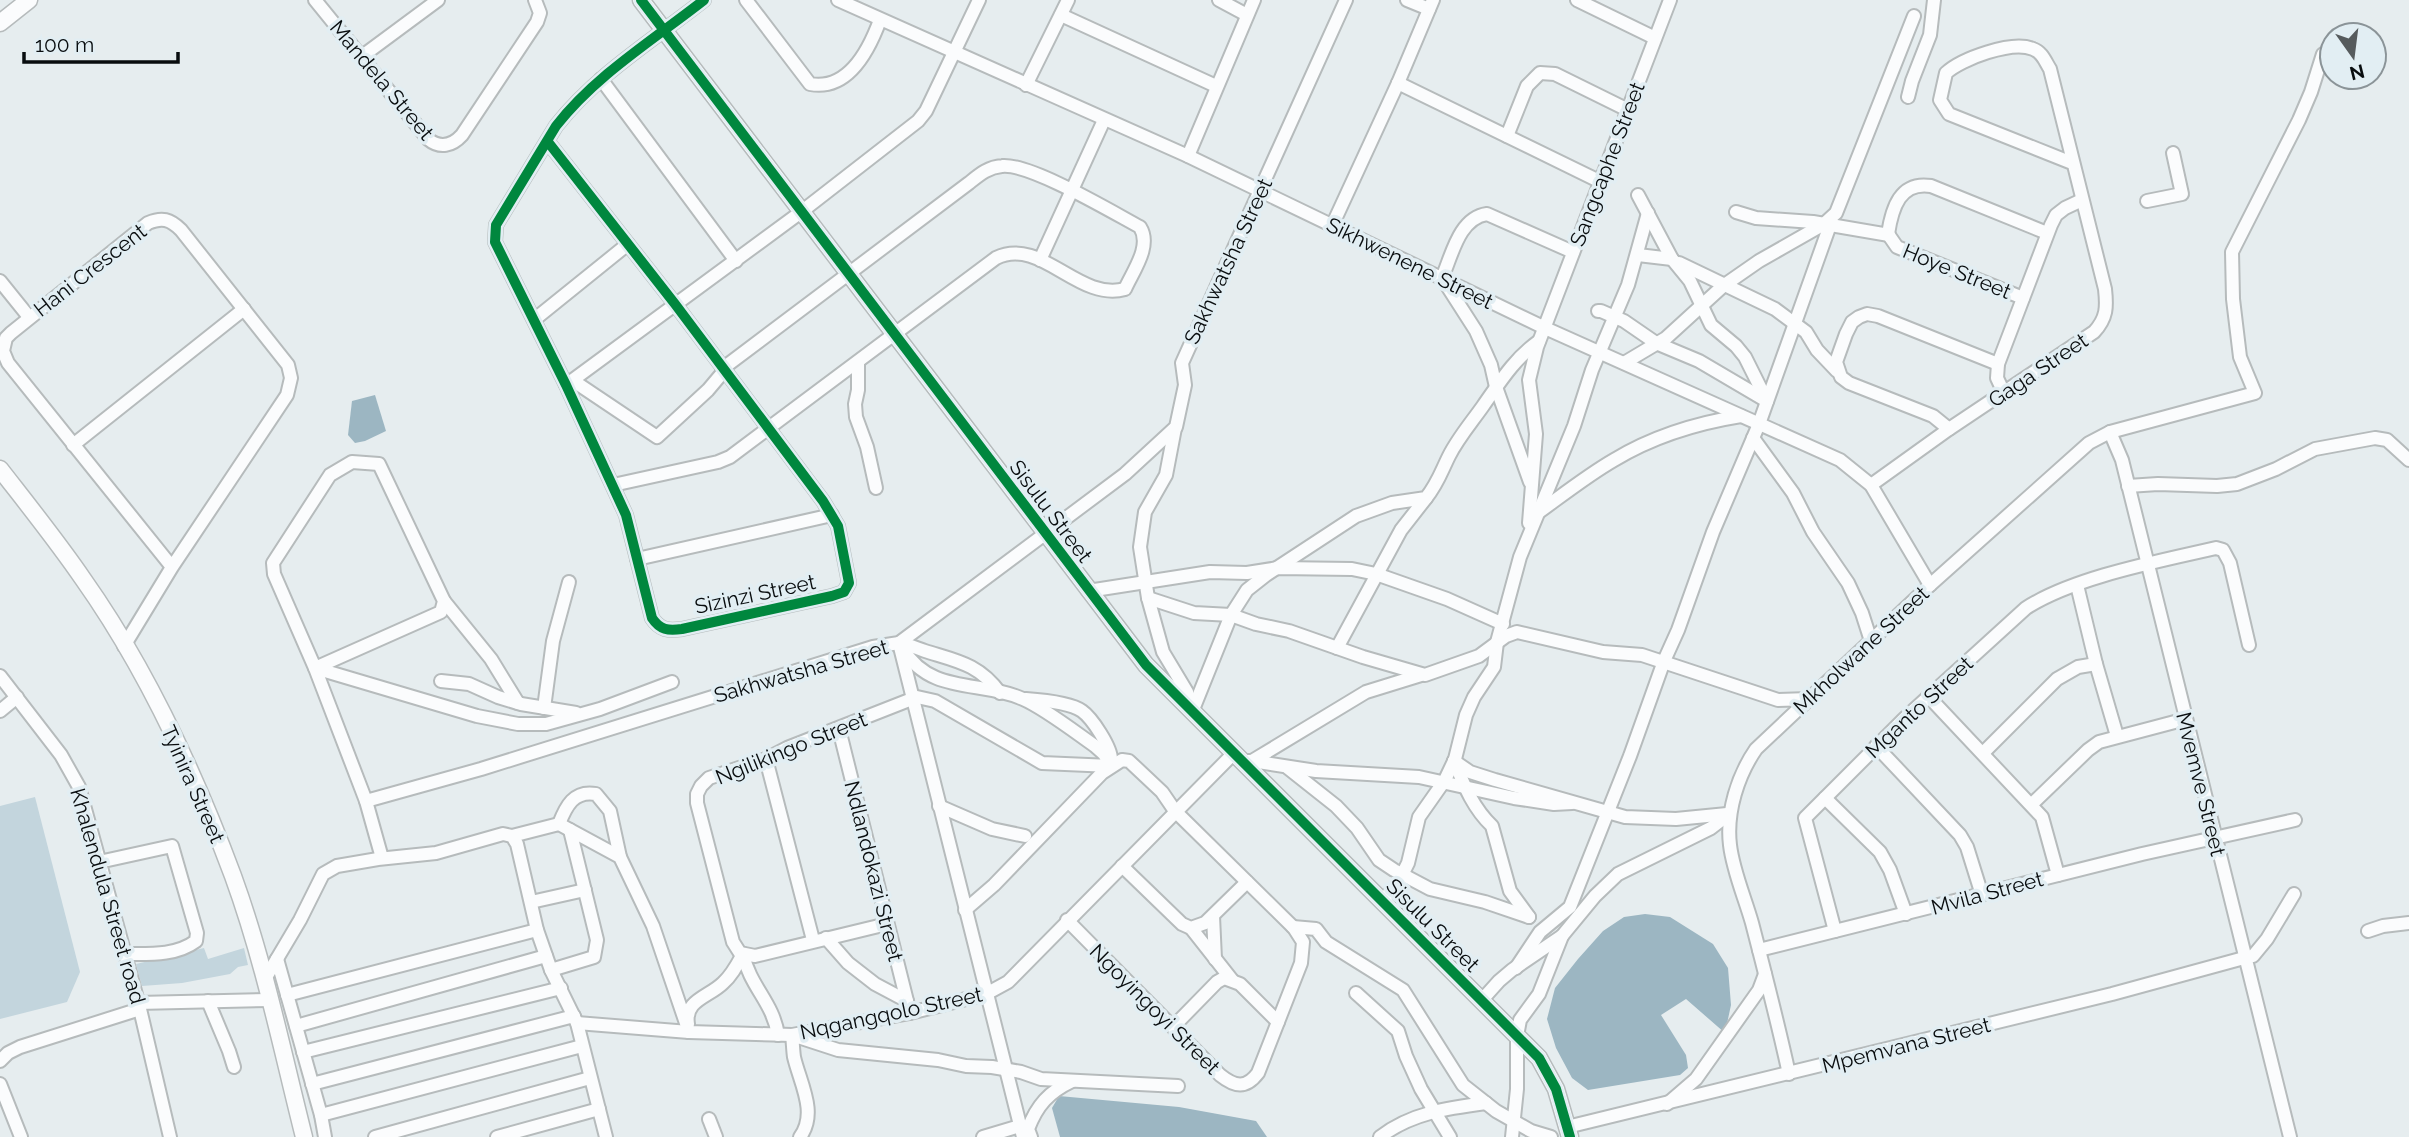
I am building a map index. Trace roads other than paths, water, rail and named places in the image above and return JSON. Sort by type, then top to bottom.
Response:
[{"type":"street","points":[[0,23],[29,0]]},
{"type":"street","name":"Mandela Street","points":[[315,0],[428,139],[437,145],[448,145],[462,135],[537,22],[540,13],[534,0]]},
{"type":"street","points":[[362,57],[438,0]]},
{"type":"street","name":"Sisulu Street","points":[[641,0],[1146,665],[1547,1069],[1556,1088],[1568,1132]]},
{"type":"street","points":[[664,31],[704,0]]},
{"type":"street","points":[[746,0],[810,84],[820,86],[840,79],[860,62],[880,20]]},
{"type":"street","name":"Sikhwenene Street","points":[[838,0],[1188,156],[1545,328],[1840,460],[1871,485],[1930,585]]},
{"type":"street","points":[[613,485],[730,457],[996,258],[1014,253],[1040,260],[1099,291],[1125,289],[1144,247],[1145,236],[1140,227],[1073,190],[1014,166],[996,166],[977,177],[723,370],[708,390],[657,437],[572,384],[918,121],[926,111],[979,0]]},
{"type":"street","points":[[1026,85],[1068,0]]},
{"type":"street","points":[[1219,0],[1247,15]]},
{"type":"street","points":[[1188,156],[1254,0]]},
{"type":"street","name":"Sakhwatsha Street","points":[[366,801],[481,769],[873,647],[899,643],[1125,474],[1175,427],[1185,386],[1182,363],[1346,0]]},
{"type":"street","points":[[1332,226],[1431,4],[1407,0]]},
{"type":"street","points":[[1577,0],[1655,37]]},
{"type":"street","name":"Sangcaphe Street","points":[[1539,341],[1670,0]]},
{"type":"street","points":[[1908,97],[1930,35],[1934,0]]},
{"type":"street","points":[[1061,15],[1216,86]]},
{"type":"street","points":[[1516,968],[1540,932],[1570,907],[1678,630],[1713,532],[1759,424],[1827,224],[1836,213],[1914,16]]},
{"type":"street","name":"Sizinzi Street","points":[[548,142],[674,304],[832,515],[840,535],[849,583],[844,592],[832,597],[671,631],[657,625],[626,515],[572,384],[500,255],[494,233],[502,215],[548,142],[564,117],[601,79],[664,31]]},
{"type":"street","name":"Gaga Street","points":[[1871,485],[2094,332],[2105,315],[2107,306],[2049,69],[2041,55],[2035,49],[2014,46],[1963,60],[1946,73],[1940,100],[1949,114],[2072,163]]},
{"type":"street","name":"Mkholwane Street","points":[[1789,1074],[1730,845],[1730,814],[1741,775],[1748,761],[1756,748],[1930,585],[2089,443],[2110,432],[2255,393],[2240,357],[2233,299],[2232,252],[2300,120],[2318,68]]},
{"type":"street","points":[[1507,136],[1528,86],[1540,73],[1555,74],[1628,110]]},
{"type":"street","points":[[601,79],[736,261]]},
{"type":"street","points":[[1398,83],[1601,182]]},
{"type":"street","points":[[1040,260],[1104,120]]},
{"type":"street","points":[[2147,201],[2182,194],[2173,153]]},
{"type":"street","name":"Hoye Street","points":[[2023,298],[1903,251],[1896,247],[1889,235],[1889,225],[1907,188],[1923,185],[2048,233]]},
{"type":"street","points":[[1638,195],[1673,260],[1690,281],[1711,325],[1745,357],[1767,401]]},
{"type":"street","points":[[2004,393],[1997,378],[1998,364],[2048,233],[2056,215],[2081,200]]},
{"type":"street","points":[[1736,212],[1756,218],[1827,224],[1889,235]]},
{"type":"street","points":[[1381,901],[1397,886],[1408,863],[1419,817],[1454,761],[1466,715],[1474,697],[1494,667],[1497,642],[1528,533],[1574,426],[1599,352],[1638,255],[1648,213]]},
{"type":"street","points":[[1533,490],[1496,387],[1491,365],[1476,331],[1442,278],[1466,222],[1477,215],[1487,214],[1573,252]]},
{"type":"street","name":"Hani Crescent","points":[[124,646],[172,567],[287,396],[291,385],[288,365],[181,230],[174,223],[163,219],[148,223],[29,317],[6,338],[3,351],[5,358],[72,445],[172,567]]},
{"type":"street","points":[[1624,363],[1665,338],[1724,285],[1759,261],[1827,224]]},
{"type":"street","points":[[535,319],[628,244]]},
{"type":"street","points":[[1638,255],[1673,260],[1776,309],[1806,332],[1817,350],[1849,383],[1933,416],[1949,429]]},
{"type":"street","points":[[0,281],[29,317]]},
{"type":"street","points":[[72,445],[244,309]]},
{"type":"street","points":[[1598,311],[1615,316],[1656,343],[1699,361],[1767,401]]},
{"type":"street","points":[[1837,371],[1836,362],[1852,323],[1867,314],[1998,364]]},
{"type":"street","points":[[1337,648],[1401,530],[1439,481],[1449,456],[1464,432],[1504,374],[1539,341]]},
{"type":"street","points":[[1528,533],[1536,434],[1529,380],[1539,341]]},
{"type":"street","points":[[858,362],[856,417],[867,447],[876,488]]},
{"type":"street","points":[[1539,512],[1631,450],[1677,431],[1741,416]]},
{"type":"street","points":[[1175,427],[1166,475],[1145,512],[1140,547],[1148,598],[1163,652],[1186,692],[1192,712]]},
{"type":"street","name":"Mvemve Street","points":[[2110,432],[2122,460],[2214,838],[2249,957],[2290,1137]]},
{"type":"street","points":[[1753,438],[1793,493],[1813,533],[1848,583],[1871,641]]},
{"type":"street","points":[[2128,486],[2237,484],[2276,469],[2315,449],[2375,438],[2387,440],[2409,460]]},
{"type":"street","points":[[382,858],[366,801],[315,668],[274,574],[273,563],[330,475],[352,462],[379,464],[444,601],[459,622],[471,632],[519,703]]},
{"type":"street","name":"Tyinira Street","points":[[0,469],[84,579],[160,710],[195,783],[233,878],[265,979],[304,1137]]},
{"type":"street","points":[[1192,712],[1231,615],[1247,590],[1334,529],[1369,510],[1426,498]]},
{"type":"street","points":[[638,559],[832,515]]},
{"type":"street","name":"Mganto Street","points":[[1835,931],[1805,818],[1928,696],[2026,608],[2077,585],[2216,548],[2223,550],[2230,563],[2249,645]]},
{"type":"street","points":[[1088,591],[1185,575],[1247,573],[1278,568],[1352,569],[1376,574],[1474,610],[1503,624]]},
{"type":"street","points":[[544,708],[553,641],[569,582]]},
{"type":"street","points":[[2077,585],[2117,736]]},
{"type":"street","points":[[1148,598],[1194,613],[1231,615],[1289,631],[1421,674]]},
{"type":"street","points":[[315,668],[440,612],[444,601]]},
{"type":"street","points":[[1497,642],[1517,632],[1603,652],[1642,655],[1778,700],[1809,699]]},
{"type":"street","name":"Nqgangqolo Street","points":[[312,1084],[575,1020],[690,1032],[792,1035],[909,1007],[986,994],[1008,982],[1175,811],[1241,758],[1355,698],[1421,674],[1455,666],[1479,656],[1497,642]]},
{"type":"street","points":[[899,643],[957,660],[979,670],[1000,693]]},
{"type":"street","points":[[899,643],[913,664],[925,674],[966,688],[1081,710],[1111,752],[1111,766],[994,885],[965,910]]},
{"type":"street","points":[[899,643],[1021,1132],[983,1137]]},
{"type":"street","points":[[1983,753],[2057,679],[2078,667],[2096,664]]},
{"type":"street","points":[[315,668],[477,716],[518,724],[546,724],[672,682]]},
{"type":"street","name":"Khalendula Street road","points":[[0,676],[75,777],[139,1006],[170,1137]]},
{"type":"street","points":[[441,681],[469,684],[519,703],[585,713]]},
{"type":"street","points":[[1928,696],[2032,803],[2047,829],[2058,875]]},
{"type":"street","points":[[0,711],[17,697]]},
{"type":"street","points":[[912,700],[917,697],[935,701],[1042,763],[1111,766]]},
{"type":"street","points":[[1022,699],[1095,746],[1111,766]]},
{"type":"street","name":"Ngilikingo Street","points":[[743,954],[736,949],[733,942],[697,803],[701,786],[709,778],[766,759],[787,748],[912,700]]},
{"type":"street","points":[[1778,700],[1783,723]]},
{"type":"street","points":[[2032,803],[2088,750],[2099,743],[2186,719]]},
{"type":"street","name":"Ndlandokazi Street","points":[[839,729],[909,1007]]},
{"type":"street","points":[[1876,746],[1961,835],[1982,895]]},
{"type":"street","points":[[1241,758],[1288,768],[1343,774],[1419,777],[1554,804],[1572,803]]},
{"type":"street","points":[[766,759],[819,939],[875,984],[909,1007]]},
{"type":"street","name":"Ngoyingoyi Street","points":[[1067,920],[1220,1075],[1230,1083],[1245,1085],[1252,1081],[1258,1073],[1301,963],[1303,942],[1293,927],[1175,811],[1162,792],[1129,761],[1122,760],[1111,766]]},
{"type":"street","points":[[1288,768],[1336,806],[1357,828],[1379,860],[1402,875],[1430,890],[1485,902],[1529,917],[1510,891],[1492,826],[1465,788],[1454,761]]},
{"type":"street","points":[[1454,761],[1470,772],[1607,813],[1647,819],[1730,814]]},
{"type":"street","points":[[551,970],[594,957],[597,940],[565,827],[565,807],[578,795],[596,794],[610,811],[621,858],[653,926],[690,1032]]},
{"type":"street","points":[[1825,798],[1880,852],[1890,870],[1906,914]]},
{"type":"street","points":[[939,806],[992,828],[1025,836]]},
{"type":"street","points":[[1482,1001],[1499,981],[1562,936],[1595,896],[1618,874],[1711,828],[1730,814]]},
{"type":"street","name":"Mvila Street","points":[[1759,950],[2058,875],[2295,820]]},
{"type":"street","points":[[265,979],[300,920],[323,874],[337,866],[436,853],[503,834],[512,836],[565,827],[621,858]]},
{"type":"street","points":[[512,836],[517,844],[537,930],[551,970],[575,1020],[606,1137]]},
{"type":"street","points":[[99,862],[172,846],[197,933],[196,940],[184,949],[151,954],[124,954]]},
{"type":"street","points":[[1122,866],[1182,924],[1191,928],[1232,980],[1278,1022]]},
{"type":"street","points":[[1191,928],[1205,923],[1247,882]]},
{"type":"street","points":[[531,902],[585,890]]},
{"type":"street","points":[[2249,957],[2262,946],[2294,894]]},
{"type":"street","points":[[1213,916],[1214,959]]},
{"type":"street","points":[[2368,932],[2383,926],[2409,923]]},
{"type":"street","points":[[743,954],[755,956],[887,924]]},
{"type":"street","points":[[1293,927],[1317,929],[1326,942],[1403,990],[1463,1085],[1531,1131],[1550,1137]]},
{"type":"street","points":[[287,995],[537,930]]},
{"type":"street","points":[[1513,1137],[1520,1020],[1539,994],[1562,936]]},
{"type":"street","points":[[690,1032],[687,1016],[694,1002],[721,986],[735,970],[743,954]]},
{"type":"street","points":[[743,954],[747,972],[775,1016],[778,1035]]},
{"type":"street","points":[[296,1026],[546,956]]},
{"type":"street","name":"Mpemvana Street","points":[[1568,1132],[1667,1104],[2112,994],[2249,957]]},
{"type":"street","points":[[277,959],[325,1137]]},
{"type":"street","points":[[1667,1104],[1696,1079],[1759,990],[1765,974]]},
{"type":"street","points":[[1172,1027],[1217,982],[1224,978],[1232,980]]},
{"type":"street","points":[[303,1052],[561,988]]},
{"type":"street","points":[[1356,993],[1398,1031],[1406,1056],[1450,1137]]},
{"type":"street","points":[[0,1061],[20,1047],[139,1006],[270,1000]]},
{"type":"street","points":[[208,1001],[234,1067]]},
{"type":"street","points":[[800,1137],[805,1131],[809,1108],[793,1054],[792,1035],[848,1052],[1005,1069],[1041,1079],[1178,1086]]},
{"type":"street","points":[[321,1115],[582,1046]]},
{"type":"street","points":[[375,1137],[590,1078]]},
{"type":"street","points":[[1031,1137],[1028,1129],[1035,1111],[1045,1098],[1073,1081]]},
{"type":"street","points":[[0,1084],[21,1137]]},
{"type":"street","points":[[1380,1137],[1393,1127],[1433,1110],[1486,1103]]},
{"type":"street","points":[[497,1137],[599,1109]]},
{"type":"street","points":[[709,1119],[716,1137]]},
{"type":"water","points":[[375,395],[386,431],[355,443],[348,435],[352,401]]},
{"type":"water","points":[[1645,914],[1670,917],[1713,944],[1728,968],[1731,1005],[1725,1033],[1686,999],[1661,1015],[1686,1055],[1688,1068],[1680,1075],[1588,1090],[1572,1078],[1556,1048],[1547,1019],[1555,988],[1603,931],[1624,917]]},
{"type":"water","points":[[1059,1096],[1179,1107],[1256,1121],[1267,1137],[1060,1137],[1052,1108]]}]
